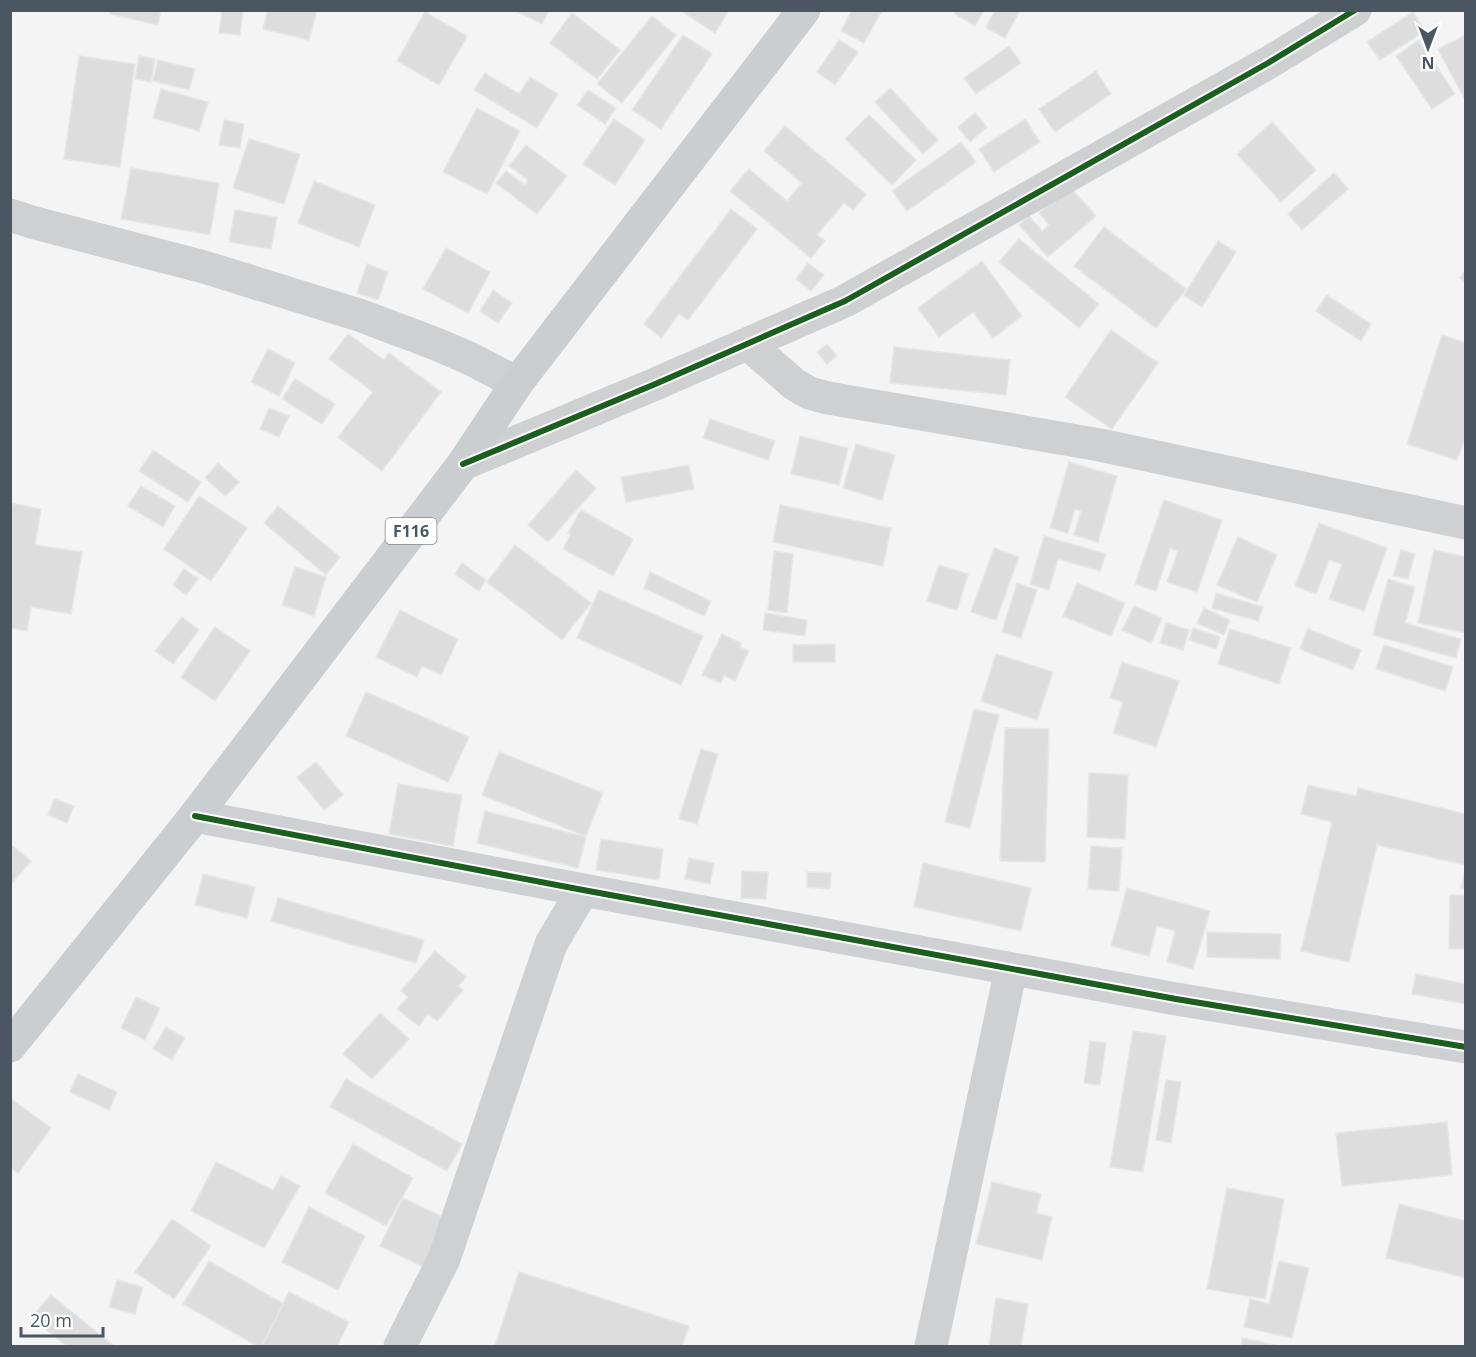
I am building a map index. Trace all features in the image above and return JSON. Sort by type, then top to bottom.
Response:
[{"type":"main road","name":"F116","points":[[10,1046],[195,816],[463,464],[517,383],[804,10]]},
{"type":"street","points":[[463,464],[845,302],[1268,63],[1355,10]]},
{"type":"street","points":[[10,214],[35,223],[204,267],[362,316],[463,356],[517,383]]},
{"type":"street","points":[[748,344],[794,384],[809,393],[828,398],[1100,445],[1466,523]]},
{"type":"street","points":[[195,816],[1176,999],[1466,1047]]},
{"type":"street","points":[[400,1347],[444,1259],[551,944],[583,890]]},
{"type":"street","points":[[931,1347],[1011,969]]},
{"type":"building","points":[[111,10],[161,10],[158,25],[110,14]]},
{"type":"building","points":[[222,10],[243,10],[240,35],[219,33]]},
{"type":"building","points":[[268,10],[317,10],[309,40],[263,29]]},
{"type":"building","points":[[519,10],[549,10],[542,24],[518,12]]},
{"type":"building","points":[[680,10],[729,10],[715,33]]},
{"type":"building","points":[[852,10],[882,10],[864,43],[841,31]]},
{"type":"building","points":[[957,10],[984,10],[975,26],[955,14]]},
{"type":"building","points":[[995,10],[1020,10],[1005,38],[986,28]]},
{"type":"building","points":[[425,12],[467,36],[439,85],[397,61]]},
{"type":"building","points":[[1413,12],[1425,31],[1380,60],[1367,42]]},
{"type":"building","points":[[572,13],[620,50],[597,79],[550,43]]},
{"type":"building","points":[[652,16],[676,35],[622,103],[597,84]]},
{"type":"building","points":[[683,35],[712,54],[661,129],[632,110]]},
{"type":"building","points":[[1466,35],[1466,102],[1438,49]]},
{"type":"building","points":[[839,40],[858,52],[835,85],[817,72]]},
{"type":"building","points":[[1419,40],[1455,94],[1432,109],[1396,56]]},
{"type":"building","points":[[1009,46],[1021,63],[976,94],[964,78]]},
{"type":"building","points":[[79,56],[135,64],[120,167],[64,159]]},
{"type":"building","points":[[139,56],[155,59],[151,82],[135,79]]},
{"type":"building","points":[[158,60],[195,69],[189,90],[153,81]]},
{"type":"building","points":[[1096,71],[1111,94],[1055,132],[1039,109]]},
{"type":"building","points":[[485,73],[519,94],[530,77],[558,94],[537,128],[474,90]]},
{"type":"building","points":[[890,88],[938,140],[923,154],[875,102]]},
{"type":"building","points":[[161,89],[208,102],[199,131],[153,118]]},
{"type":"building","points":[[588,90],[616,108],[605,124],[577,105]]},
{"type":"building","points":[[477,108],[520,131],[487,194],[443,172]]},
{"type":"building","points":[[975,113],[987,127],[970,142],[958,127]]},
{"type":"building","points":[[869,115],[916,160],[892,185],[845,139]]},
{"type":"building","points":[[614,119],[645,140],[615,185],[583,164]]},
{"type":"building","points":[[1025,119],[1040,142],[994,172],[979,149]]},
{"type":"building","points":[[224,120],[244,124],[240,148],[219,145]]},
{"type":"building","points":[[1272,122],[1316,170],[1281,202],[1237,154]]},
{"type":"building","points":[[785,126],[866,194],[853,210],[844,203],[817,235],[825,241],[811,258],[730,191],[749,169],[787,201],[802,183],[764,151]]},
{"type":"building","points":[[249,139],[300,154],[284,204],[233,188]]},
{"type":"building","points":[[961,142],[976,162],[907,211],[892,191]]},
{"type":"building","points":[[526,145],[567,176],[537,214],[496,183],[506,171],[525,185],[528,180],[509,166]]},
{"type":"building","points":[[131,168],[219,183],[210,235],[121,219]]},
{"type":"building","points":[[1334,173],[1348,189],[1302,230],[1288,214]]},
{"type":"building","points":[[314,181],[375,205],[359,247],[298,223]]},
{"type":"building","points":[[1070,187],[1096,216],[1048,257],[1019,225],[1029,216],[1042,231],[1049,225],[1039,213]]},
{"type":"building","points":[[731,209],[757,229],[688,320],[679,314],[661,338],[644,324]]},
{"type":"building","points":[[235,210],[277,217],[271,249],[229,242]]},
{"type":"building","points":[[1104,227],[1186,289],[1156,328],[1074,266]]},
{"type":"building","points":[[1019,239],[1099,304],[1079,328],[999,262]]},
{"type":"building","points":[[1218,241],[1236,252],[1202,307],[1184,295]]},
{"type":"building","points":[[446,248],[490,272],[468,313],[423,289]]},
{"type":"building","points":[[982,261],[1022,316],[993,338],[973,312],[939,337],[918,308]]},
{"type":"building","points":[[808,263],[824,275],[811,291],[796,279]]},
{"type":"building","points":[[367,264],[388,272],[378,300],[357,293]]},
{"type":"building","points":[[1466,269],[1466,282],[1460,278]]},
{"type":"building","points":[[493,290],[512,303],[498,323],[480,311]]},
{"type":"building","points":[[1327,295],[1371,324],[1361,341],[1316,311]]},
{"type":"building","points":[[1111,330],[1158,363],[1112,429],[1065,397]]},
{"type":"building","points":[[348,334],[384,360],[389,353],[441,392],[382,471],[338,437],[373,392],[329,359]]},
{"type":"building","points":[[1442,335],[1466,343],[1466,435],[1457,460],[1407,444]]},
{"type":"building","points":[[827,344],[837,356],[827,364],[817,352]]},
{"type":"building","points":[[894,347],[1010,360],[1006,395],[890,383]]},
{"type":"building","points":[[268,349],[295,363],[279,396],[251,382]]},
{"type":"building","points":[[295,379],[335,404],[322,424],[282,399]]},
{"type":"building","points":[[269,408],[289,416],[279,437],[260,429]]},
{"type":"building","points":[[710,419],[775,441],[768,460],[703,438]]},
{"type":"building","points":[[800,436],[848,448],[839,485],[791,474]]},
{"type":"building","points":[[856,444],[895,455],[882,500],[843,488]]},
{"type":"building","points":[[153,450],[201,482],[188,502],[139,471]]},
{"type":"building","points":[[1069,462],[1117,476],[1098,542],[1074,535],[1081,511],[1075,509],[1068,533],[1050,528]]},
{"type":"building","points":[[218,463],[239,482],[225,496],[205,478]]},
{"type":"building","points":[[689,465],[694,489],[626,502],[621,477]]},
{"type":"building","points":[[576,470],[596,488],[548,542],[528,525]]},
{"type":"building","points":[[141,486],[175,506],[163,527],[128,506]]},
{"type":"building","points":[[199,496],[247,528],[211,581],[164,549]]},
{"type":"building","points":[[1164,500],[1222,520],[1197,592],[1167,582],[1178,551],[1170,548],[1156,591],[1135,584]]},
{"type":"building","points":[[10,503],[41,509],[35,545],[82,552],[71,614],[31,607],[27,631],[10,628]]},
{"type":"building","points":[[780,505],[891,528],[883,566],[773,542]]},
{"type":"building","points":[[278,506],[340,557],[326,575],[264,523]]},
{"type":"building","points":[[581,510],[633,539],[613,576],[563,549],[571,534],[568,533]]},
{"type":"building","points":[[1319,523],[1387,548],[1364,611],[1329,599],[1342,564],[1329,560],[1316,594],[1295,586]]},
{"type":"building","points":[[1044,536],[1106,554],[1100,571],[1058,559],[1049,590],[1030,584]]},
{"type":"building","points":[[1238,537],[1277,555],[1257,602],[1217,585]]},
{"type":"building","points":[[515,545],[591,603],[562,640],[487,582]]},
{"type":"building","points":[[994,548],[1019,557],[996,620],[971,612]]},
{"type":"building","points":[[1401,550],[1415,554],[1408,579],[1393,576]]},
{"type":"building","points":[[1434,550],[1466,557],[1466,633],[1418,623]]},
{"type":"building","points":[[774,551],[793,554],[787,613],[768,610]]},
{"type":"building","points":[[462,563],[486,580],[479,591],[455,574]]},
{"type":"building","points":[[939,565],[968,574],[957,610],[927,601]]},
{"type":"building","points":[[295,567],[326,577],[314,616],[282,605]]},
{"type":"building","points":[[184,569],[198,579],[186,595],[173,585]]},
{"type":"building","points":[[650,572],[711,601],[704,616],[644,588]]},
{"type":"building","points":[[1388,579],[1415,587],[1405,623],[1461,639],[1456,658],[1373,635]]},
{"type":"building","points":[[1017,583],[1037,590],[1021,638],[1002,632]]},
{"type":"building","points":[[1077,583],[1125,603],[1111,636],[1063,616]]},
{"type":"building","points":[[599,590],[703,636],[681,685],[577,638]]},
{"type":"building","points":[[1216,593],[1263,607],[1258,621],[1212,608]]},
{"type":"building","points":[[1134,606],[1162,618],[1151,643],[1122,630]]},
{"type":"building","points":[[1204,608],[1230,620],[1224,635],[1197,623]]},
{"type":"building","points":[[400,610],[458,639],[441,675],[422,666],[417,677],[376,657]]},
{"type":"building","points":[[765,613],[807,620],[805,636],[763,630]]},
{"type":"building","points":[[182,617],[199,630],[173,664],[155,651]]},
{"type":"building","points":[[1166,623],[1189,630],[1183,650],[1160,643]]},
{"type":"building","points":[[215,627],[250,651],[215,701],[181,677]]},
{"type":"building","points":[[1193,628],[1220,637],[1216,649],[1189,640]]},
{"type":"building","points":[[1230,629],[1291,648],[1279,684],[1218,664]]},
{"type":"building","points":[[1308,629],[1361,650],[1353,670],[1300,649]]},
{"type":"building","points":[[722,634],[741,643],[740,647],[749,651],[735,681],[724,675],[721,683],[702,675]]},
{"type":"building","points":[[835,644],[835,662],[793,662],[793,645]]},
{"type":"building","points":[[1384,645],[1453,667],[1445,691],[1376,669]]},
{"type":"building","points":[[996,654],[1053,672],[1037,720],[981,701]]},
{"type":"building","points":[[1122,662],[1179,681],[1156,747],[1113,733],[1123,702],[1110,698]]},
{"type":"building","points":[[366,692],[469,737],[448,782],[346,736]]},
{"type":"building","points":[[974,709],[999,715],[970,828],[945,822]]},
{"type":"building","points":[[1005,728],[1049,729],[1045,862],[1000,861]]},
{"type":"building","points":[[701,749],[718,754],[697,824],[679,819]]},
{"type":"building","points":[[499,752],[603,793],[586,836],[482,795]]},
{"type":"building","points":[[316,762],[343,795],[324,810],[297,777]]},
{"type":"building","points":[[1089,773],[1128,775],[1125,839],[1087,837]]},
{"type":"building","points":[[398,784],[462,795],[453,846],[389,834]]},
{"type":"building","points":[[1308,785],[1356,796],[1358,788],[1466,814],[1466,865],[1377,845],[1349,962],[1301,951],[1332,822],[1301,814]]},
{"type":"building","points":[[54,799],[74,806],[67,823],[48,815]]},
{"type":"building","points":[[485,811],[586,837],[578,868],[477,843]]},
{"type":"building","points":[[601,839],[663,849],[659,880],[596,870]]},
{"type":"building","points":[[10,844],[31,861],[10,885]]},
{"type":"building","points":[[1091,846],[1122,848],[1119,891],[1088,889]]},
{"type":"building","points":[[689,858],[714,863],[710,884],[685,879]]},
{"type":"building","points":[[923,863],[1031,888],[1021,931],[914,907]]},
{"type":"building","points":[[742,871],[768,872],[766,899],[741,898]]},
{"type":"building","points":[[807,872],[831,873],[830,889],[807,887]]},
{"type":"building","points":[[1464,873],[1466,873],[1466,889],[1461,888]]},
{"type":"building","points":[[203,874],[255,887],[247,918],[195,905]]},
{"type":"building","points":[[1127,888],[1210,911],[1193,969],[1167,962],[1175,931],[1157,926],[1149,956],[1111,946]]},
{"type":"building","points":[[1450,895],[1466,895],[1466,949],[1449,949]]},
{"type":"building","points":[[278,898],[424,940],[416,963],[271,921]]},
{"type":"building","points":[[1207,932],[1281,934],[1280,959],[1207,957]]},
{"type":"building","points":[[435,951],[466,977],[458,986],[463,990],[437,1021],[428,1014],[419,1026],[397,1009],[408,997],[401,991]]},
{"type":"building","points":[[1416,974],[1466,984],[1466,1004],[1412,994]]},
{"type":"building","points":[[136,997],[160,1008],[145,1040],[121,1028]]},
{"type":"building","points":[[380,1013],[409,1039],[372,1079],[343,1054]]},
{"type":"building","points":[[166,1027],[185,1038],[172,1060],[153,1049]]},
{"type":"building","points":[[1133,1031],[1166,1036],[1143,1172],[1110,1167]]},
{"type":"building","points":[[1090,1041],[1106,1043],[1100,1085],[1084,1083]]},
{"type":"building","points":[[78,1074],[117,1092],[109,1110],[70,1092]]},
{"type":"building","points":[[346,1079],[462,1144],[447,1171],[330,1107]]},
{"type":"building","points":[[1166,1080],[1181,1082],[1171,1143],[1156,1140]]},
{"type":"building","points":[[10,1098],[51,1128],[18,1173],[10,1167]]},
{"type":"building","points":[[1447,1122],[1452,1175],[1342,1186],[1336,1133]]},
{"type":"building","points":[[353,1144],[413,1178],[386,1226],[325,1193]]},
{"type":"building","points":[[216,1162],[273,1190],[281,1176],[300,1186],[264,1248],[191,1211]]},
{"type":"building","points":[[992,1182],[1041,1194],[1036,1213],[1052,1217],[1042,1260],[976,1244]]},
{"type":"building","points":[[1227,1188],[1284,1199],[1265,1299],[1207,1289]]},
{"type":"building","points":[[403,1198],[449,1220],[425,1268],[380,1246]]},
{"type":"building","points":[[1399,1204],[1466,1221],[1466,1278],[1386,1258]]},
{"type":"building","points":[[309,1207],[365,1236],[338,1290],[282,1262]]},
{"type":"building","points":[[172,1219],[211,1246],[174,1299],[135,1272]]},
{"type":"building","points":[[209,1261],[284,1304],[262,1346],[257,1346],[183,1304]]},
{"type":"building","points":[[1279,1261],[1309,1268],[1292,1338],[1244,1327],[1250,1299],[1269,1304]]},
{"type":"building","points":[[519,1272],[689,1326],[682,1346],[495,1346]]},
{"type":"building","points":[[117,1280],[143,1287],[135,1314],[109,1307]]},
{"type":"building","points":[[289,1292],[349,1322],[337,1346],[262,1346]]},
{"type":"building","points":[[51,1295],[114,1346],[67,1346],[31,1318]]},
{"type":"building","points":[[996,1298],[1028,1304],[1021,1346],[989,1346]]},
{"type":"building","points":[[1242,1338],[1280,1346],[1241,1346]]},
{"type":"cycle path","points":[[463,464],[653,385],[845,301],[1268,63],[1355,10]]},
{"type":"cycle path","points":[[195,816],[1176,999],[1466,1047]]}]
